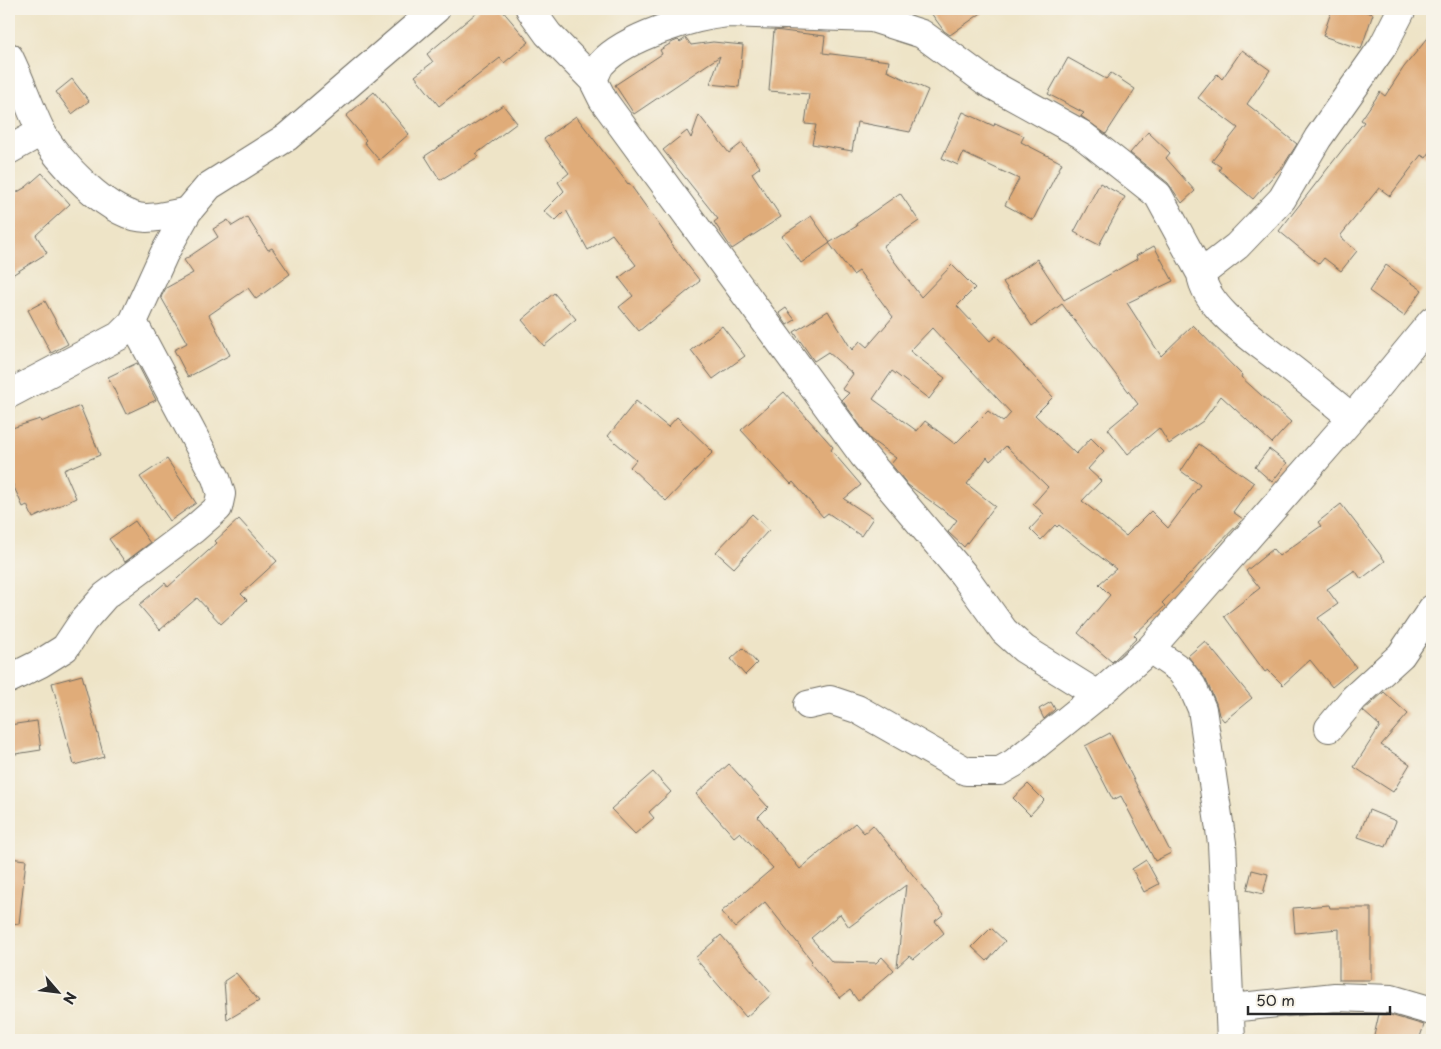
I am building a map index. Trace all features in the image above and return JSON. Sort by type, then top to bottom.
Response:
[{"type":"street","points":[[9,394],[119,336],[132,322],[164,254],[188,211],[209,186],[233,169],[287,138],[436,9]]},
{"type":"street","points":[[530,9],[567,56],[597,72],[603,100],[863,454],[963,574],[1004,631],[1024,649],[1098,694]]},
{"type":"street","points":[[1201,274],[1237,246],[1282,199],[1318,138],[1383,46],[1402,9]]},
{"type":"street","points":[[597,72],[614,53],[681,21],[720,13],[872,18],[922,34],[987,82],[1080,134],[1158,195],[1201,274],[1202,283],[1218,307],[1244,332],[1352,418]]},
{"type":"street","points":[[9,57],[42,132],[62,160],[95,193],[124,214],[146,218],[188,211]]},
{"type":"street","points":[[9,150],[42,132]]},
{"type":"street","points":[[808,705],[830,700],[857,709],[966,772],[985,773],[1000,771],[1014,763],[1150,649],[1352,418],[1432,321]]},
{"type":"street","points":[[9,679],[65,648],[82,621],[105,596],[194,529],[218,508],[221,494],[216,478],[132,322]]},
{"type":"street","points":[[1329,728],[1354,698],[1401,655],[1432,610]]},
{"type":"street","points":[[1150,649],[1180,669],[1192,686],[1202,709],[1222,842],[1231,1040]]},
{"type":"street","points":[[1231,1008],[1334,997],[1391,999],[1432,1011]]},
{"type":"building","points":[[481,9],[501,9],[529,42],[504,63],[500,58],[439,106],[415,76],[433,62],[427,54]]},
{"type":"building","points":[[928,9],[987,9],[950,35],[944,31]]},
{"type":"building","points":[[1332,9],[1358,9],[1373,14],[1361,49],[1323,36]]},
{"type":"building","points":[[774,30],[825,36],[823,53],[889,61],[887,71],[928,90],[910,132],[857,122],[852,151],[812,144],[816,125],[805,124],[809,94],[769,91]]},
{"type":"building","points":[[1432,33],[1432,149],[1426,158],[1421,155],[1390,196],[1379,188],[1341,235],[1341,238],[1357,251],[1341,271],[1324,258],[1319,264],[1279,231],[1364,122],[1361,120],[1380,92],[1385,96],[1404,67]]},
{"type":"building","points":[[686,38],[691,45],[713,42],[743,45],[739,87],[710,84],[720,56],[634,114],[615,85],[662,54],[660,50],[673,42],[678,40],[680,42]]},
{"type":"building","points":[[1242,50],[1270,70],[1247,104],[1297,144],[1285,163],[1253,199],[1219,170],[1221,167],[1212,161],[1238,128],[1198,98],[1217,74],[1222,79]]},
{"type":"building","points":[[1068,58],[1106,79],[1111,73],[1135,89],[1106,134],[1081,116],[1084,113],[1048,94]]},
{"type":"building","points":[[72,79],[89,101],[72,114],[56,92]]},
{"type":"building","points":[[374,92],[409,134],[379,160],[364,142],[366,140],[346,116]]},
{"type":"building","points":[[503,105],[517,123],[476,154],[478,157],[440,180],[425,156]]},
{"type":"building","points":[[963,112],[994,126],[995,123],[1024,136],[1021,142],[1062,163],[1033,220],[1005,205],[1019,179],[963,153],[958,165],[942,158]]},
{"type":"building","points":[[699,115],[729,153],[742,143],[760,167],[752,173],[781,217],[732,249],[714,222],[718,219],[663,150],[687,131],[691,138]]},
{"type":"building","points":[[576,116],[629,183],[671,244],[700,281],[639,331],[619,307],[633,296],[619,278],[636,265],[612,234],[588,250],[566,210],[555,221],[544,211],[564,191],[558,182],[569,173],[544,139]]},
{"type":"building","points":[[1148,132],[1170,153],[1166,158],[1195,191],[1182,203],[1168,183],[1130,153]]},
{"type":"building","points":[[42,173],[70,204],[36,235],[47,253],[9,277],[9,197],[26,187]]},
{"type":"building","points":[[1100,183],[1125,197],[1099,245],[1074,232]]},
{"type":"building","points":[[900,193],[919,221],[883,246],[921,297],[952,265],[975,288],[957,306],[990,341],[996,336],[1053,397],[1035,415],[1076,454],[1091,438],[1104,451],[1088,469],[1101,481],[1082,501],[1126,536],[1151,511],[1168,528],[1200,485],[1181,471],[1199,444],[1254,483],[1233,512],[1243,519],[1162,603],[1165,606],[1134,635],[1137,638],[1112,662],[1078,633],[1110,595],[1099,584],[1116,569],[1059,525],[1057,527],[1055,525],[1041,540],[1030,529],[1044,514],[1033,504],[1048,487],[1006,446],[990,461],[987,457],[967,484],[995,506],[964,547],[948,532],[957,520],[908,485],[891,464],[896,458],[870,439],[842,400],[849,393],[842,389],[853,374],[828,352],[814,361],[794,332],[828,311],[852,350],[860,341],[867,347],[893,317],[859,271],[853,275],[829,243],[857,226],[856,224]],"holes":[[[932,328],[1011,413],[1003,422],[988,411],[955,444],[925,421],[917,431],[873,399],[892,371],[929,399],[945,378],[910,351]]]},
{"type":"building","points":[[811,216],[830,243],[801,263],[782,236]]},
{"type":"building","points":[[247,217],[268,250],[272,248],[290,274],[256,299],[248,288],[209,315],[230,355],[188,377],[174,350],[187,343],[161,297],[166,288],[193,273],[184,260],[218,237],[213,229],[228,220],[232,226]]},
{"type":"building","points":[[1154,246],[1173,281],[1127,303],[1161,356],[1193,325],[1242,375],[1241,377],[1291,422],[1272,443],[1221,396],[1203,421],[1169,444],[1159,428],[1128,454],[1108,429],[1138,404],[1062,304],[1032,326],[1003,282],[1037,259],[1064,300],[1137,259],[1136,256]]},
{"type":"building","points":[[1386,265],[1422,290],[1404,316],[1369,291]]},
{"type":"building","points":[[554,293],[576,319],[544,346],[522,320]]},
{"type":"building","points":[[45,301],[68,344],[51,353],[28,310]]},
{"type":"building","points":[[786,308],[795,320],[787,325],[779,313]]},
{"type":"building","points":[[722,326],[745,356],[713,379],[691,350]]},
{"type":"building","points":[[137,363],[156,400],[126,414],[108,377]]},
{"type":"building","points":[[784,392],[833,447],[831,450],[861,485],[844,499],[873,518],[861,536],[828,513],[823,517],[793,482],[791,484],[741,430]]},
{"type":"building","points":[[636,401],[668,427],[677,417],[713,452],[666,501],[630,467],[636,460],[608,436]]},
{"type":"building","points":[[80,406],[100,455],[64,470],[76,498],[33,518],[27,505],[23,507],[9,476],[9,429],[40,419],[41,422]]},
{"type":"building","points":[[1269,449],[1287,463],[1272,482],[1255,467]]},
{"type":"building","points":[[167,459],[196,503],[170,521],[140,477]]},
{"type":"building","points":[[1341,504],[1385,561],[1361,579],[1355,570],[1327,589],[1338,604],[1318,618],[1356,667],[1332,687],[1310,660],[1283,685],[1268,670],[1265,672],[1224,616],[1260,588],[1246,571],[1273,549],[1279,556],[1321,526],[1318,522]]},
{"type":"building","points":[[752,514],[769,530],[734,568],[716,552]]},
{"type":"building","points":[[239,519],[277,561],[241,594],[247,600],[221,624],[197,598],[160,630],[139,605],[165,583],[168,587],[217,543],[215,541]]},
{"type":"building","points":[[135,521],[150,543],[125,562],[109,539]]},
{"type":"building","points":[[1205,641],[1252,698],[1224,721],[1219,715],[1206,680],[1188,656]]},
{"type":"building","points":[[743,648],[757,663],[745,675],[731,659]]},
{"type":"building","points":[[82,675],[104,757],[74,765],[52,683]]},
{"type":"building","points":[[1384,692],[1408,714],[1381,745],[1410,764],[1393,792],[1354,767],[1380,726],[1363,711]]},
{"type":"building","points":[[1051,702],[1055,709],[1044,719],[1039,709]]},
{"type":"building","points":[[37,721],[41,750],[9,755],[9,725]]},
{"type":"building","points":[[1110,733],[1171,853],[1155,861],[1121,796],[1113,800],[1085,746]]},
{"type":"building","points":[[729,764],[768,807],[758,817],[800,869],[855,823],[864,833],[873,825],[944,914],[935,921],[944,933],[913,959],[909,956],[897,967],[906,885],[849,927],[840,914],[811,938],[832,962],[876,963],[882,957],[894,970],[858,1001],[850,990],[840,998],[810,963],[812,961],[765,902],[735,928],[721,912],[773,868],[740,832],[734,837],[696,794]]},
{"type":"building","points":[[653,772],[671,792],[649,812],[654,818],[635,834],[611,809]]},
{"type":"building","points":[[1028,784],[1044,800],[1030,815],[1013,798]]},
{"type":"building","points":[[1369,810],[1396,821],[1386,847],[1358,837]]},
{"type":"building","points":[[9,858],[26,860],[19,924],[9,923]]},
{"type":"building","points":[[1146,860],[1159,884],[1144,892],[1132,869]]},
{"type":"building","points":[[1252,870],[1268,874],[1263,894],[1247,890]]},
{"type":"building","points":[[1329,905],[1330,908],[1371,908],[1371,980],[1339,980],[1339,929],[1295,933],[1293,908]]},
{"type":"building","points":[[991,928],[1005,941],[987,961],[972,947]]},
{"type":"building","points":[[721,935],[772,994],[746,1017],[695,958]]},
{"type":"building","points":[[236,973],[259,1001],[227,1020],[224,981]]},
{"type":"building","points":[[1379,1014],[1390,1015],[1424,1025],[1419,1040],[1373,1040]]}]
